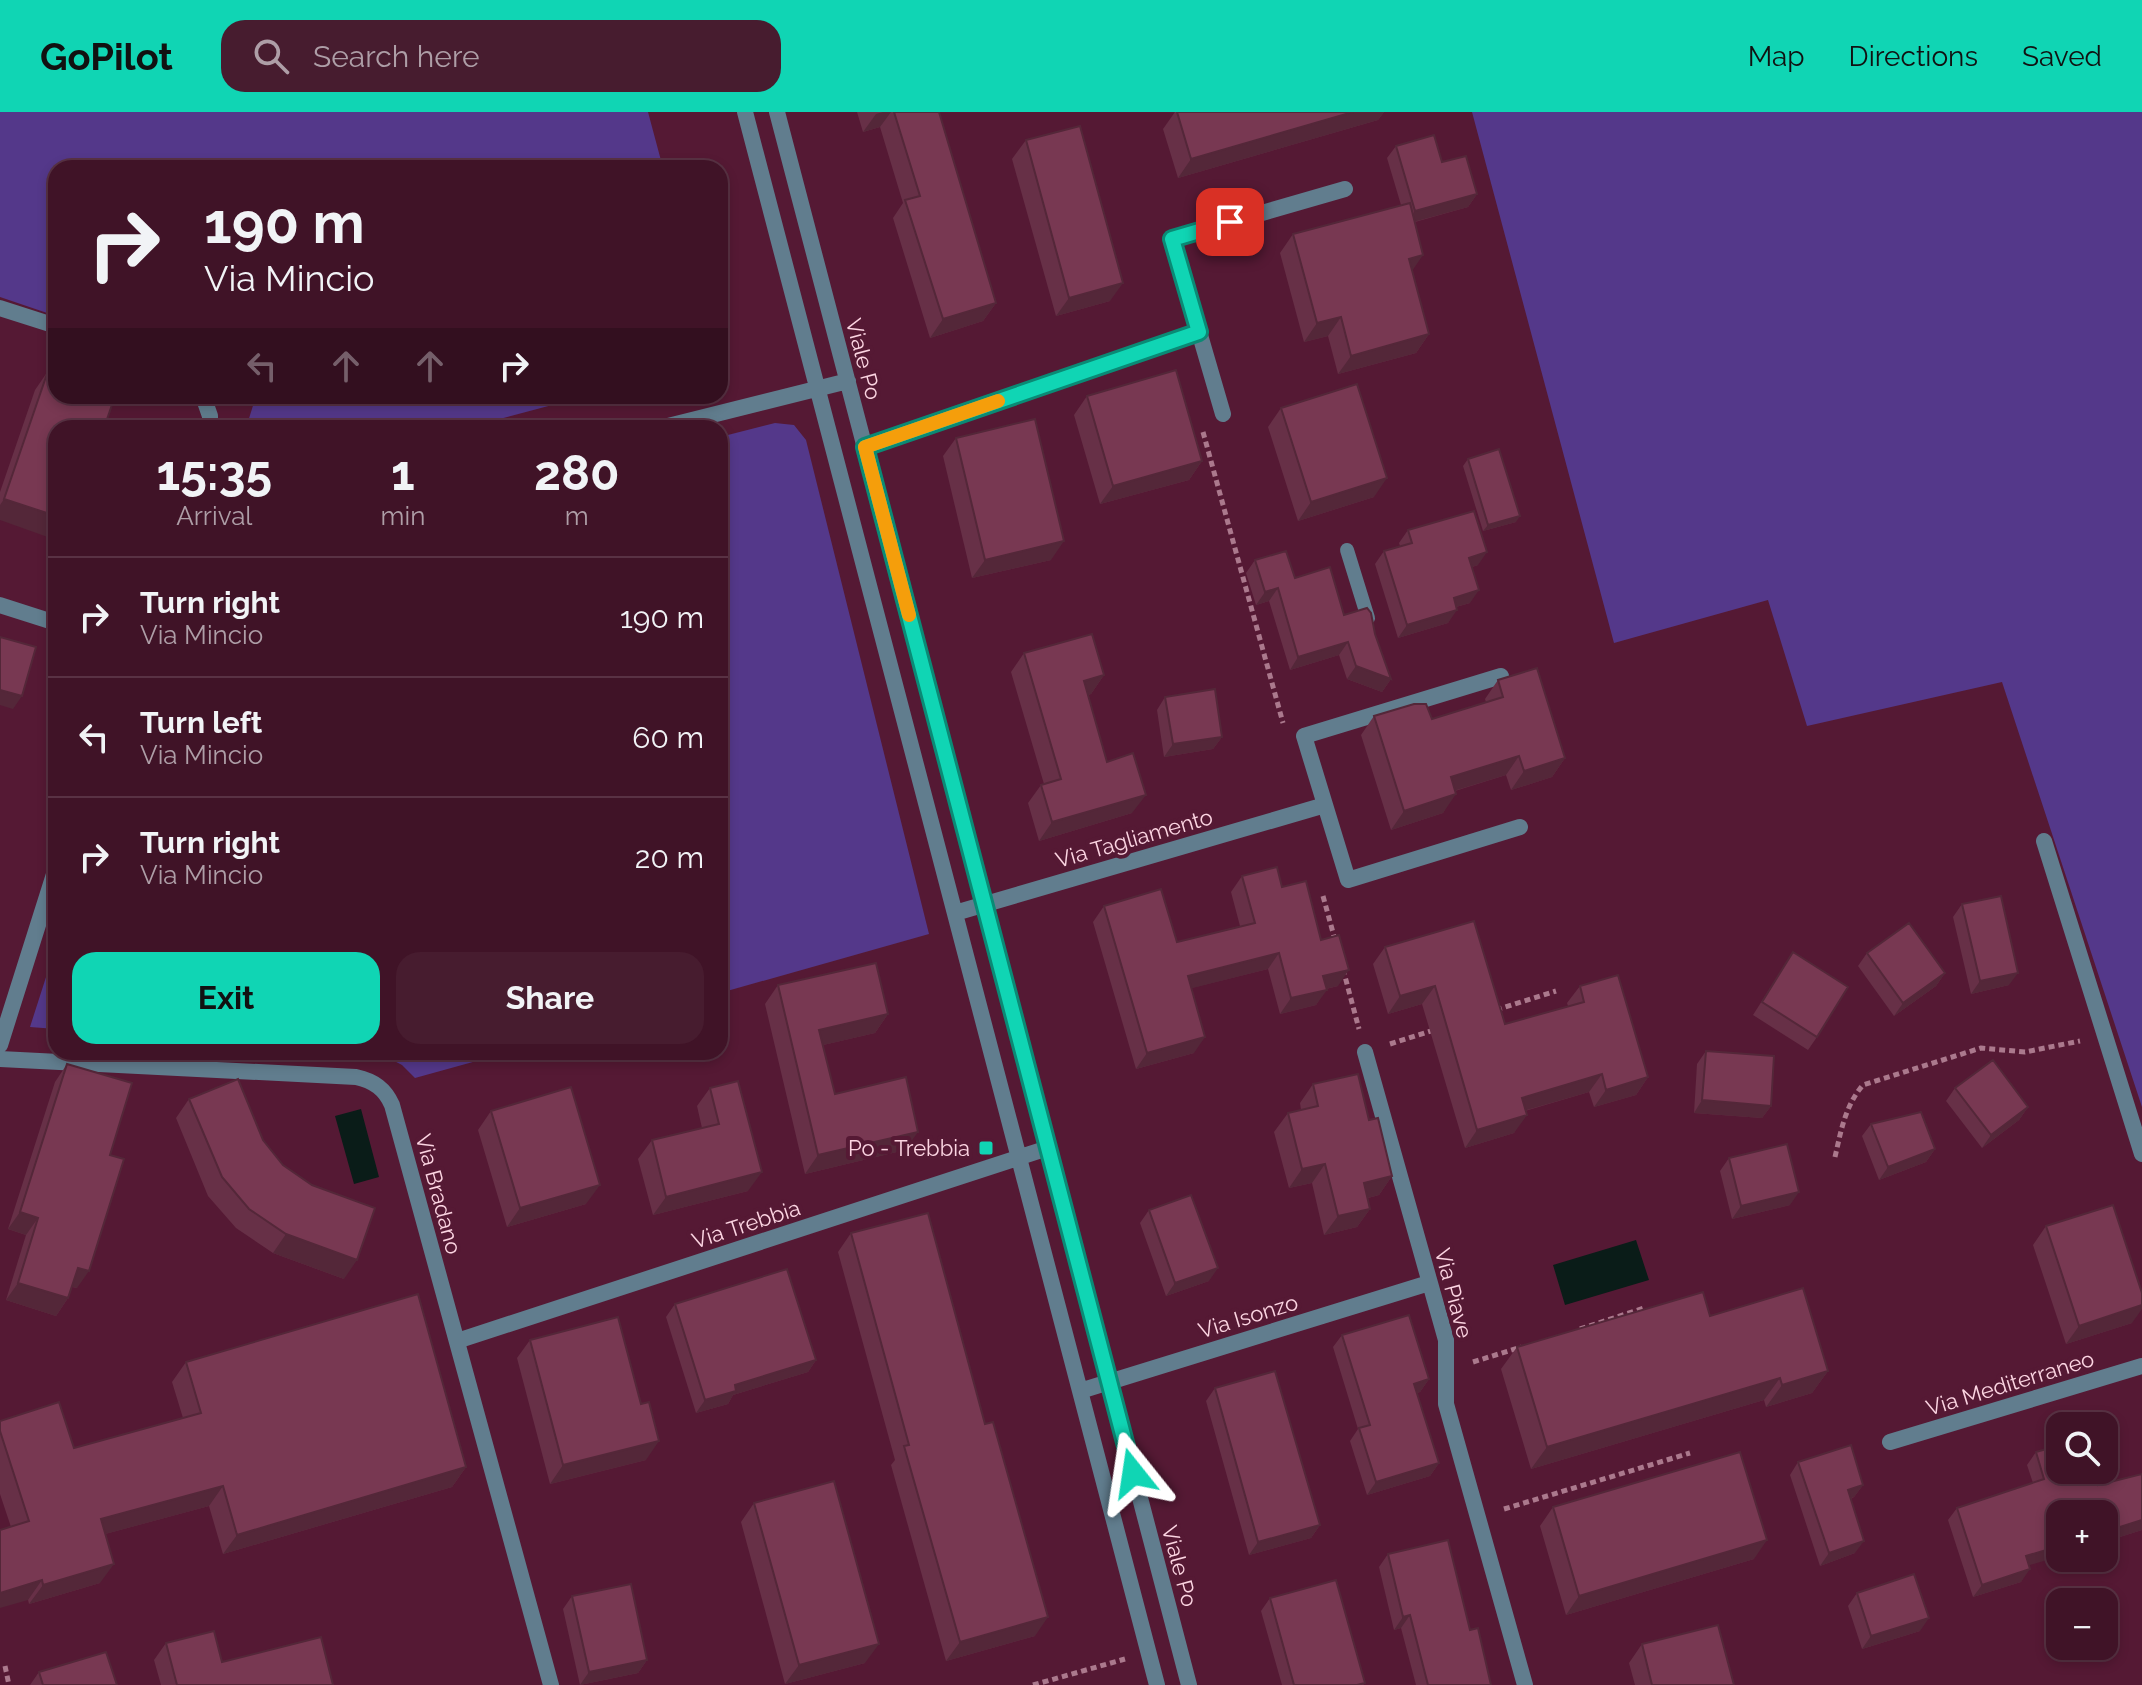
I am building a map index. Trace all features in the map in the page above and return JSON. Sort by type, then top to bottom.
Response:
[{"type":"street","points":[[745,112],[1157,1685]]},
{"type":"street","name":"Viale Po","points":[[777,112],[1189,1685]]},
{"type":"street","points":[[1223,414],[1172,239],[1345,189]]},
{"type":"street","points":[[0,308],[48,323]]},
{"type":"street","points":[[865,447],[1199,332]]},
{"type":"street","points":[[692,420],[848,381]]},
{"type":"street","points":[[0,605],[48,620]]},
{"type":"street","points":[[1501,676],[1304,736],[1348,880],[1520,827]]},
{"type":"street","name":"Via Tagliamento","points":[[955,913],[1325,805]]},
{"type":"street","points":[[2044,841],[2142,1154]]},
{"type":"street","points":[[0,1045],[48,893]]},
{"type":"street","name":"Via Piave","points":[[1365,1052],[1446,1340],[1446,1404],[1525,1685]]},
{"type":"street","name":"Via Bradano","points":[[0,1059],[356,1077],[374,1083],[383,1090],[392,1105],[551,1685]]},
{"type":"street","name":"Via Trebbia","points":[[457,1341],[1048,1148]]},
{"type":"street","name":"Via Isonzo","points":[[1080,1391],[1429,1283]]},
{"type":"street","name":"Via Mediterraneo","points":[[1890,1442],[2142,1366]]},
{"type":"lane","points":[[1347,550],[1368,618]]},
{"type":"path","points":[[1223,414],[1199,420],[1288,741],[1304,736]]},
{"type":"path","points":[[1337,947],[1321,887],[1348,880]]},
{"type":"path","points":[[1341,962],[1365,1052],[1438,1029]]},
{"type":"path","points":[[1482,1015],[1556,991]]},
{"type":"path","points":[[1835,1157],[1852,1098],[1863,1085],[1981,1048],[2025,1052],[2106,1035]]},
{"type":"path","points":[[1568,1332],[1644,1308]]},
{"type":"path","points":[[1446,1371],[1522,1347]]},
{"type":"path","points":[[1478,1517],[1690,1453]]},
{"type":"path","points":[[1033,1685],[1148,1653]]},
{"type":"path","points":[[5,1666],[9,1685]]},
{"type":"shaded area","points":[[0,112],[648,112],[661,160],[48,160],[48,313],[0,297]]},
{"type":"shaded area","points":[[1472,112],[2142,112],[2142,1107],[2002,682],[1807,726],[1768,600],[1614,643]]},
{"type":"shaded area","points":[[254,404],[556,404],[496,420],[248,420]]},
{"type":"shaded area","points":[[775,423],[794,425],[806,440],[929,934],[728,991],[728,435]]},
{"type":"shaded area","points":[[48,971],[48,1028],[30,1027]]},
{"type":"shaded area","points":[[392,1060],[480,1060],[415,1078]]},
{"type":"shaded area","points":[[361,1109],[379,1177],[354,1184],[335,1116]]},
{"type":"shaded area","points":[[1636,1240],[1649,1280],[1565,1305],[1553,1265]]},
{"type":"building","points":[[894,112],[939,112],[996,303],[943,319],[905,200],[920,196]]},
{"type":"building","points":[[1177,112],[1353,112],[1191,159]]},
{"type":"building","points":[[1080,126],[1123,283],[1069,298],[1026,140]]},
{"type":"building","points":[[1434,135],[1442,162],[1466,156],[1477,194],[1415,211],[1396,146]]},
{"type":"building","points":[[1410,203],[1423,255],[1409,259],[1429,334],[1351,356],[1341,317],[1317,323],[1293,234]]},
{"type":"building","points":[[1176,370],[1202,461],[1113,486],[1087,396]]},
{"type":"building","points":[[48,371],[48,404],[112,404],[107,420],[48,420],[48,513],[4,499]]},
{"type":"building","points":[[1357,384],[1387,478],[1311,502],[1281,408]]},
{"type":"building","points":[[1035,419],[1064,541],[985,560],[956,438]]},
{"type":"building","points":[[1499,449],[1520,516],[1488,525],[1468,459]]},
{"type":"building","points":[[1474,511],[1487,552],[1469,558],[1479,590],[1454,598],[1457,610],[1407,625],[1384,551],[1412,543],[1408,530]]},
{"type":"building","points":[[1286,551],[1295,578],[1330,567],[1344,615],[1367,608],[1391,679],[1356,666],[1348,642],[1298,657],[1278,588],[1265,592],[1255,560]]},
{"type":"building","points":[[1092,634],[1104,675],[1084,681],[1107,762],[1133,753],[1146,795],[1052,822],[1041,785],[1061,779],[1024,653]]},
{"type":"building","points":[[0,637],[36,647],[22,696],[0,690]]},
{"type":"building","points":[[1537,668],[1565,758],[1524,771],[1519,756],[1451,777],[1456,794],[1404,811],[1374,716],[1414,704],[1426,704],[1432,719],[1503,697],[1498,680]]},
{"type":"building","points":[[1215,689],[1222,737],[1173,744],[1165,697]]},
{"type":"building","points":[[1277,867],[1282,887],[1306,881],[1321,940],[1339,935],[1349,970],[1323,976],[1327,990],[1291,998],[1279,953],[1188,976],[1205,1037],[1147,1053],[1104,906],[1161,889],[1177,942],[1255,923],[1242,876]]},
{"type":"building","points":[[2001,896],[2018,973],[1980,981],[1962,904]]},
{"type":"building","points":[[1474,921],[1505,1024],[1584,1002],[1580,986],[1618,975],[1648,1077],[1606,1090],[1602,1074],[1522,1098],[1527,1115],[1477,1130],[1435,986],[1400,996],[1385,947]]},
{"type":"building","points":[[1909,923],[1945,973],[1903,1003],[1867,953]]},
{"type":"building","points":[[1793,952],[1848,987],[1817,1037],[1762,1002]]},
{"type":"building","points":[[876,963],[888,1014],[819,1030],[835,1094],[906,1077],[918,1132],[818,1155],[778,985]]},
{"type":"building","points":[[1706,1051],[1774,1056],[1771,1106],[1702,1100]]},
{"type":"building","points":[[1993,1060],[2028,1107],[1991,1135],[1955,1088]]},
{"type":"building","points":[[67,1064],[132,1083],[110,1155],[124,1159],[89,1271],[78,1268],[68,1298],[18,1283],[38,1218],[20,1212]]},
{"type":"building","points":[[1358,1074],[1369,1120],[1378,1118],[1392,1176],[1364,1183],[1370,1209],[1338,1216],[1325,1164],[1302,1169],[1288,1113],[1318,1106],[1313,1084]]},
{"type":"building","points":[[238,1079],[263,1140],[283,1165],[312,1185],[375,1208],[357,1260],[286,1234],[249,1209],[222,1177],[189,1099]]},
{"type":"building","points":[[738,1081],[762,1172],[666,1197],[652,1140],[719,1124],[710,1088]]},
{"type":"building","points":[[571,1087],[600,1185],[520,1208],[491,1111]]},
{"type":"building","points":[[1921,1112],[1935,1149],[1888,1167],[1871,1124]]},
{"type":"building","points":[[1787,1144],[1799,1192],[1741,1206],[1729,1158]]},
{"type":"building","points":[[1191,1195],[1218,1268],[1175,1283],[1149,1210]]},
{"type":"building","points":[[2113,1205],[2142,1293],[2142,1305],[2079,1326],[2046,1226]]},
{"type":"building","points":[[928,1213],[985,1424],[993,1422],[1048,1617],[960,1642],[904,1446],[909,1445],[851,1233]]},
{"type":"building","points":[[787,1269],[816,1360],[735,1385],[736,1391],[705,1400],[675,1304]]},
{"type":"building","points":[[1803,1288],[1828,1371],[1782,1385],[1780,1378],[1547,1447],[1517,1347],[1703,1292],[1710,1316]]},
{"type":"building","points":[[418,1294],[466,1467],[237,1535],[223,1486],[101,1519],[114,1564],[43,1585],[42,1580],[0,1593],[0,1530],[29,1521],[0,1431],[0,1421],[59,1402],[74,1448],[201,1413],[186,1362]]},
{"type":"building","points":[[1409,1315],[1429,1379],[1414,1384],[1439,1463],[1376,1482],[1359,1428],[1370,1425],[1342,1335]]},
{"type":"building","points":[[618,1317],[641,1404],[649,1402],[659,1441],[563,1465],[530,1340]]},
{"type":"building","points":[[1275,1371],[1320,1525],[1258,1542],[1215,1388]]},
{"type":"building","points":[[1851,1445],[1863,1485],[1848,1490],[1864,1541],[1829,1553],[1798,1462]]},
{"type":"building","points":[[2046,1449],[2046,1484],[2118,1484],[2118,1480],[2142,1474],[2142,1520],[2118,1528],[2118,1500],[2046,1500],[2046,1550],[2026,1556],[2030,1569],[1982,1585],[1957,1508],[2044,1479],[2036,1452]]},
{"type":"building","points":[[1740,1452],[1767,1540],[1579,1596],[1553,1507]]},
{"type":"building","points":[[834,1481],[879,1644],[799,1665],[754,1503]]},
{"type":"building","points":[[1448,1540],[1470,1630],[1478,1628],[1491,1685],[1428,1685],[1410,1615],[1403,1617],[1388,1554]]},
{"type":"building","points":[[1914,1574],[1929,1618],[1871,1636],[1857,1593]]},
{"type":"building","points":[[1336,1580],[1365,1683],[1294,1685],[1270,1598]]},
{"type":"building","points":[[631,1584],[647,1660],[589,1672],[572,1596]]},
{"type":"building","points":[[1718,1625],[1734,1685],[1652,1685],[1642,1644]]},
{"type":"building","points":[[214,1631],[222,1662],[321,1637],[333,1685],[177,1685],[166,1643]]},
{"type":"building","points":[[106,1652],[117,1685],[43,1685],[39,1672]]},
{"type":"slow traffic","points":[[909,615],[865,447],[998,401]]},
{"type":"place","name":"Po - Trebbia","points":[[986,1148]]},
{"type":"route","points":[[1133,1473],[865,447],[1199,332],[1172,239],[1230,222]]}]
